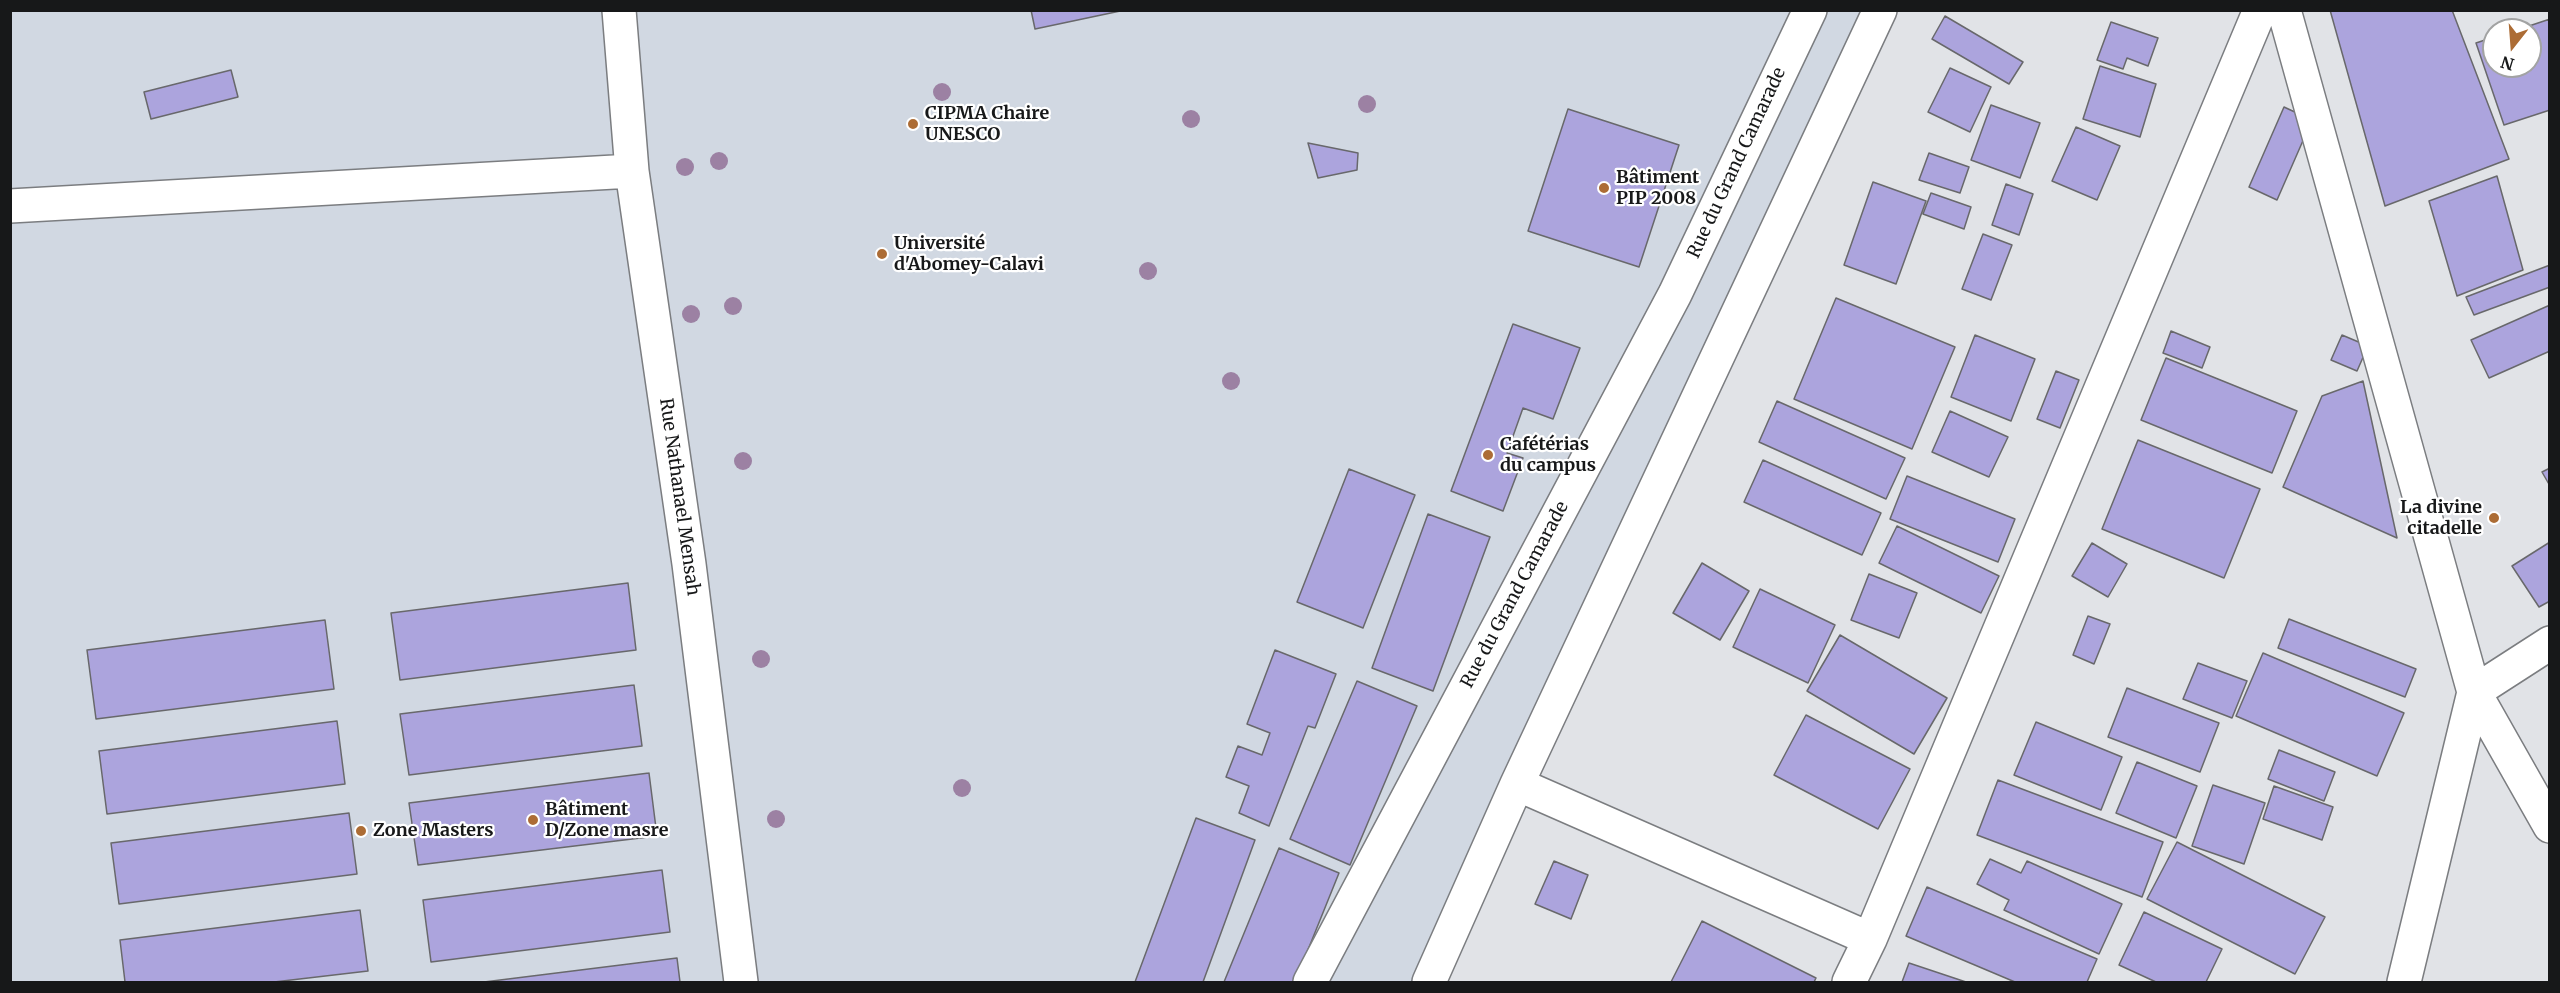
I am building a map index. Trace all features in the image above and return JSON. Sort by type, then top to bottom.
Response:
[{"type":"street","name":"Rue Nathanael Mensah","points":[[619,10],[632,171],[689,564],[741,982]]},
{"type":"street","name":"Rue du Grand Camarade","points":[[1310,982],[1676,294],[1809,10]]},
{"type":"street","points":[[1430,982],[1517,784],[1880,10]]},
{"type":"street","points":[[1849,982],[1870,939],[2260,10]]},
{"type":"street","points":[[2284,10],[2474,692],[2550,825]]},
{"type":"street","points":[[10,206],[632,171]]},
{"type":"street","points":[[2404,982],[2474,692],[2550,643]]},
{"type":"street","points":[[1517,784],[1870,939]]},
{"type":"shaded area","name":"Université d'Abomey-Calavi","points":[[10,11],[1869,11],[1415,982],[11,982]]},
{"type":"building","points":[[1031,10],[1125,10],[1035,29]]},
{"type":"building","points":[[2330,10],[2452,10],[2509,159],[2385,206]]},
{"type":"building","points":[[1945,16],[2023,62],[2009,84],[1932,39]]},
{"type":"building","points":[[2550,19],[2550,110],[2504,125],[2488,78],[2542,78],[2542,22]]},
{"type":"building","points":[[2111,22],[2158,38],[2148,66],[2127,58],[2123,69],[2097,60]]},
{"type":"building","points":[[2482,41],[2482,61],[2476,43]]},
{"type":"building","points":[[2100,66],[2156,84],[2140,137],[2083,119]]},
{"type":"building","points":[[1950,68],[1991,87],[1970,132],[1928,112]]},
{"type":"building","points":[[231,70],[238,97],[151,119],[144,92]]},
{"type":"building","points":[[1991,105],[2040,123],[2020,178],[1971,160]]},
{"type":"building","points":[[2284,107],[2312,120],[2277,200],[2249,187]]},
{"type":"building","name":"Bâtiment PIP 2008","points":[[1568,109],[1679,145],[1639,267],[1528,231]]},
{"type":"building","points":[[2076,127],[2120,146],[2097,200],[2052,181]]},
{"type":"building","points":[[1308,143],[1358,153],[1357,170],[1318,178]]},
{"type":"building","points":[[1929,153],[1969,167],[1960,193],[1919,180]]},
{"type":"building","points":[[2497,176],[2523,270],[2457,296],[2429,201]]},
{"type":"building","points":[[1873,182],[1926,201],[1896,284],[1844,265]]},
{"type":"building","points":[[2006,184],[2033,194],[2019,235],[1992,225]]},
{"type":"building","points":[[1931,193],[1971,207],[1964,229],[1923,214]]},
{"type":"building","points":[[1983,234],[2012,245],[1991,300],[1962,289]]},
{"type":"building","points":[[2550,265],[2550,287],[2474,315],[2466,297]]},
{"type":"building","points":[[1836,298],[1955,347],[1912,449],[1794,399]]},
{"type":"building","points":[[2550,305],[2550,351],[2489,378],[2471,340]]},
{"type":"building","points":[[1513,324],[1580,348],[1553,419],[1523,408],[1507,453],[1523,458],[1503,511],[1451,491]]},
{"type":"building","points":[[2171,331],[2210,347],[2202,368],[2163,353]]},
{"type":"building","points":[[1975,335],[2035,359],[2011,421],[1951,397]]},
{"type":"building","points":[[2342,335],[2368,346],[2357,371],[2331,360]]},
{"type":"building","points":[[2166,358],[2297,411],[2272,473],[2141,420]]},
{"type":"building","points":[[2056,371],[2079,380],[2060,428],[2037,419]]},
{"type":"building","points":[[2363,381],[2397,538],[2283,487],[2322,396]]},
{"type":"building","points":[[1777,401],[1905,458],[1886,499],[1759,442]]},
{"type":"building","points":[[1950,411],[2008,437],[1989,477],[1932,452]]},
{"type":"building","points":[[2138,440],[2260,489],[2224,578],[2102,529]]},
{"type":"building","points":[[1763,460],[1881,513],[1862,555],[1744,502]]},
{"type":"building","points":[[2550,468],[2550,486],[2542,472]]},
{"type":"building","points":[[1349,469],[1415,495],[1363,628],[1297,602]]},
{"type":"building","points":[[1907,476],[2015,519],[1998,562],[1890,519]]},
{"type":"building","points":[[1428,514],[1490,537],[1433,691],[1372,668]]},
{"type":"building","points":[[1897,526],[1999,576],[1981,613],[1879,563]]},
{"type":"building","points":[[2550,542],[2550,601],[2539,607],[2512,566]]},
{"type":"building","points":[[2092,543],[2127,564],[2108,597],[2072,576]]},
{"type":"building","points":[[1702,563],[1749,591],[1720,640],[1673,613]]},
{"type":"building","points":[[1869,574],[1917,593],[1899,638],[1851,620]]},
{"type":"building","points":[[628,583],[636,650],[400,680],[391,613]]},
{"type":"building","points":[[1760,589],[1835,625],[1808,683],[1733,647]]},
{"type":"building","points":[[2088,616],[2110,624],[2094,664],[2073,655]]},
{"type":"building","points":[[2289,619],[2416,669],[2405,697],[2278,648]]},
{"type":"building","points":[[325,620],[334,689],[96,719],[87,650]]},
{"type":"building","points":[[1840,635],[1947,698],[1914,754],[1807,691]]},
{"type":"building","points":[[1275,650],[1336,674],[1315,728],[1308,726],[1269,826],[1239,813],[1249,786],[1226,777],[1238,746],[1262,755],[1270,733],[1247,724]]},
{"type":"building","points":[[2263,653],[2404,713],[2377,776],[2236,716]]},
{"type":"building","points":[[2198,663],[2247,681],[2232,718],[2183,699]]},
{"type":"building","points":[[1357,681],[1417,706],[1350,865],[1290,839]]},
{"type":"building","points":[[634,685],[642,746],[409,775],[400,714]]},
{"type":"building","points":[[2127,688],[2219,723],[2200,772],[2108,737]]},
{"type":"building","points":[[1806,715],[1910,769],[1878,829],[1774,775]]},
{"type":"building","points":[[337,721],[345,784],[107,814],[99,751]]},
{"type":"building","points":[[2036,722],[2122,757],[2101,810],[2014,775]]},
{"type":"building","points":[[2279,750],[2335,772],[2324,801],[2268,779]]},
{"type":"building","points":[[2137,762],[2197,786],[2176,838],[2116,813]]},
{"type":"building","name":"Bâtiment D/Zone masre","points":[[649,773],[657,836],[418,865],[409,803]]},
{"type":"building","points":[[1998,780],[2163,842],[2142,897],[1977,835]]},
{"type":"building","points":[[2213,785],[2265,803],[2244,864],[2192,846]]},
{"type":"building","points":[[2274,786],[2333,807],[2322,840],[2263,819]]},
{"type":"building","points":[[349,813],[357,874],[119,904],[111,843]]},
{"type":"building","points":[[1196,818],[1255,840],[1203,982],[1135,982]]},
{"type":"building","points":[[2177,842],[2325,917],[2295,974],[2147,899]]},
{"type":"building","points":[[1279,848],[1339,873],[1295,982],[1224,982]]},
{"type":"building","points":[[1990,859],[2021,873],[2027,861],[2122,904],[2099,954],[2004,910],[2009,900],[1977,884]]},
{"type":"building","points":[[1554,861],[1588,875],[1571,919],[1535,904]]},
{"type":"building","points":[[662,870],[670,932],[431,962],[423,900]]},
{"type":"building","points":[[1927,887],[2097,959],[2087,982],[2015,982],[1906,936]]},
{"type":"building","points":[[360,910],[368,971],[274,982],[125,982],[120,940]]},
{"type":"building","points":[[2144,912],[2222,949],[2206,982],[2156,982],[2119,965]]},
{"type":"building","points":[[1702,921],[1816,978],[1814,982],[1671,982]]},
{"type":"building","points":[[677,958],[680,982],[484,982]]},
{"type":"building","points":[[1909,963],[1966,982],[1902,982]]},
{"type":"place","name":"CIPMA Chaire UNESCO","points":[[913,124]]},
{"type":"place","name":"Bâtiment PIP 2008","points":[[1604,188]]},
{"type":"place","name":"Université d'Abomey-Calavi","points":[[882,254]]},
{"type":"place","name":"Cafétérias du campus","points":[[1488,455]]},
{"type":"place","name":"La divine citadelle","points":[[2494,518]]},
{"type":"place","name":"Bâtiment D/Zone masre","points":[[533,820]]},
{"type":"place","name":"Zone Masters","points":[[361,831]]}]
